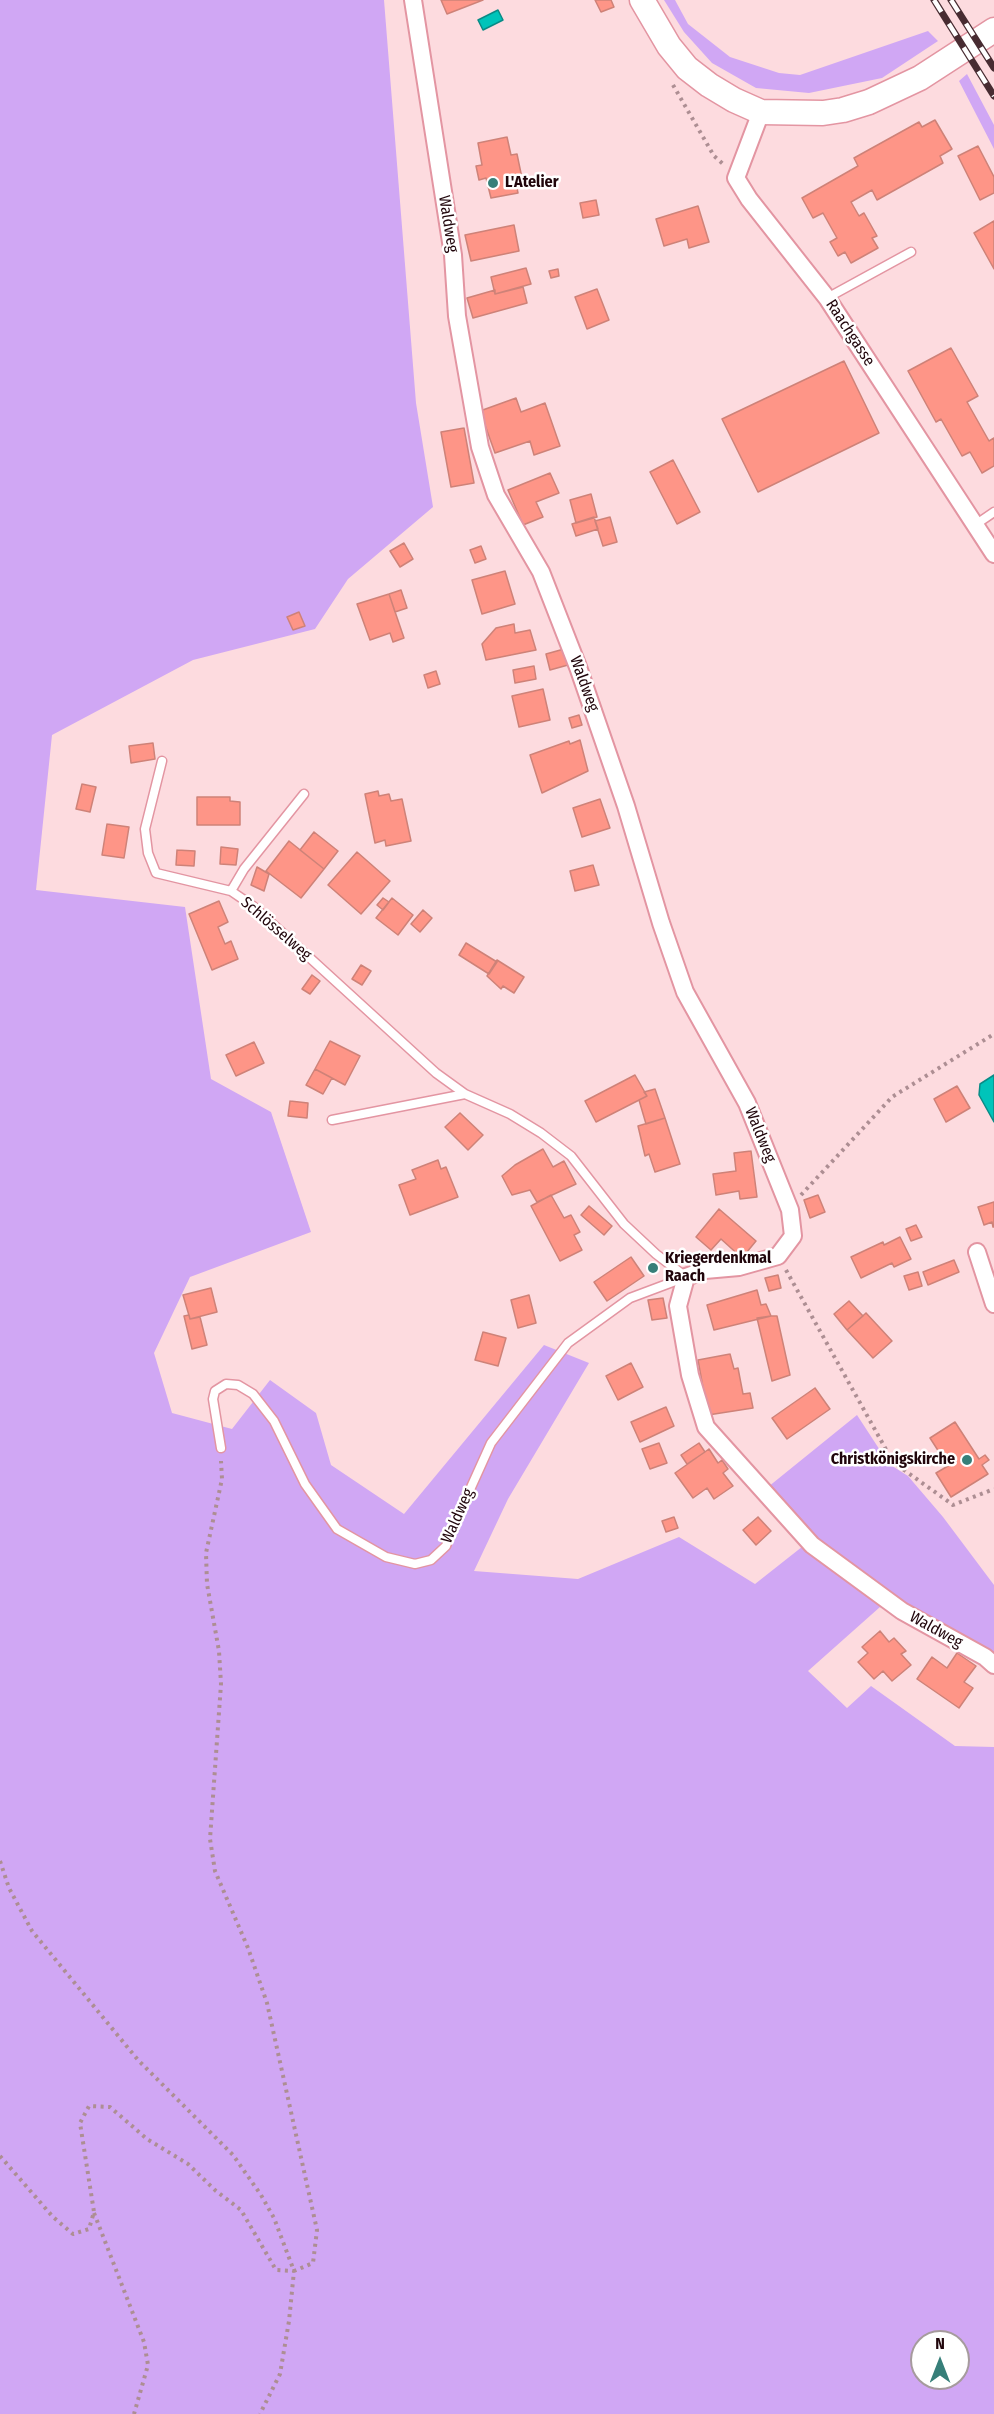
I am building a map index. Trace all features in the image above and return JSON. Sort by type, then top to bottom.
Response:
[{"type":"main road","points":[[642,0],[669,46],[687,68],[734,100],[771,112],[843,110],[869,102],[920,78],[994,30]]},
{"type":"street","name":"Waldweg","points":[[413,0],[453,255],[457,316],[480,447],[496,495],[541,572],[578,667],[626,806],[661,923],[685,992],[747,1103],[790,1210],[793,1236],[778,1256],[739,1267],[705,1270],[686,1277],[678,1306],[690,1375],[706,1427],[812,1545],[902,1611],[985,1657],[994,1665]]},
{"type":"street","points":[[736,178],[771,112]]},
{"type":"street","name":"Raachgasse","points":[[736,178],[749,199],[827,298],[994,554]]},
{"type":"street","points":[[977,1252],[994,1304]]},
{"type":"lane","points":[[827,298],[911,252]]},
{"type":"lane","points":[[975,525],[994,512]]},
{"type":"lane","name":"Schlösselweg","points":[[162,761],[145,829],[148,853],[156,873],[231,891],[253,906],[436,1074],[465,1094],[510,1114],[572,1156],[624,1224],[656,1254],[686,1277]]},
{"type":"lane","points":[[231,891],[244,869],[304,794]]},
{"type":"lane","points":[[332,1120],[465,1094]]},
{"type":"lane","name":"Waldweg","points":[[221,1448],[213,1399],[215,1391],[226,1384],[238,1385],[253,1394],[274,1421],[305,1484],[337,1529],[386,1557],[415,1564],[431,1560],[447,1546],[454,1525],[491,1443],[567,1343],[630,1298],[686,1277]]},
{"type":"path","points":[[670,80],[714,156],[736,178]]},
{"type":"path","points":[[790,1210],[806,1188],[892,1097],[994,1034]]},
{"type":"path","points":[[778,1256],[893,1462],[953,1505],[994,1489]]},
{"type":"path","points":[[134,2414],[148,2366],[144,2342],[94,2212],[80,2123],[89,2106],[110,2107],[147,2139],[188,2164],[216,2191],[241,2210],[276,2270],[294,2271],[313,2263],[317,2229],[267,2003],[248,1948],[215,1871],[210,1839],[221,1684],[219,1651],[207,1584],[206,1553],[222,1479],[221,1448]]},
{"type":"path","points":[[0,1861],[9,1888],[32,1931],[138,2060],[239,2163],[274,2218],[294,2271],[280,2374],[260,2414]]},
{"type":"path","points":[[0,2156],[53,2217],[73,2234],[89,2229],[94,2212]]},
{"type":"shaded area","points":[[0,0],[384,0],[416,403],[433,507],[348,579],[315,629],[193,660],[52,735],[36,890],[185,907],[211,1079],[271,1112],[311,1232],[190,1277],[154,1353],[172,1413],[232,1429],[270,1380],[316,1413],[331,1465],[404,1514],[544,1345],[589,1363],[508,1499],[474,1571],[578,1579],[679,1537],[755,1584],[812,1539],[768,1487],[857,1415],[889,1464],[908,1476],[943,1517],[994,1585],[994,1673],[976,1658],[880,1607],[808,1671],[847,1708],[871,1686],[955,1746],[994,1747],[994,2414],[0,2414]]},
{"type":"shaded area","points":[[664,0],[675,0],[688,24],[730,57],[779,73],[800,75],[928,31],[938,41],[882,78],[809,93],[756,88],[712,63],[684,32]]},
{"type":"shaded area","points":[[967,74],[994,125],[994,149],[959,81]]},
{"type":"water","points":[[498,10],[503,20],[483,30],[478,20]]},
{"type":"water","points":[[994,1075],[994,1122],[979,1095],[980,1084]]},
{"type":"building","points":[[441,0],[483,0],[447,14]]},
{"type":"building","points":[[595,0],[611,0],[614,7],[601,12]]},
{"type":"building","points":[[935,120],[952,149],[940,156],[943,163],[877,200],[872,190],[851,202],[859,216],[864,213],[877,236],[872,238],[878,248],[851,263],[845,252],[838,256],[830,242],[837,238],[823,213],[813,218],[802,198],[858,166],[854,158],[919,122],[922,127]]},
{"type":"building","points":[[507,137],[511,155],[517,154],[522,178],[515,179],[518,193],[491,198],[486,178],[479,180],[476,166],[482,165],[478,143]]},
{"type":"building","points":[[978,146],[994,177],[994,193],[980,200],[958,156]]},
{"type":"building","points":[[596,200],[599,215],[583,218],[580,203]]},
{"type":"building","points":[[698,206],[709,242],[689,248],[687,239],[664,246],[656,219]]},
{"type":"building","points":[[994,221],[994,269],[974,233]]},
{"type":"building","points":[[514,225],[519,251],[471,261],[465,235]]},
{"type":"building","points":[[526,268],[531,284],[495,294],[491,277]]},
{"type":"building","points":[[558,269],[559,276],[551,278],[549,271]]},
{"type":"building","points":[[523,287],[527,303],[473,318],[467,298],[495,290],[495,294]]},
{"type":"building","points":[[597,289],[609,320],[587,329],[575,297]]},
{"type":"building","points":[[951,348],[978,396],[967,402],[989,441],[994,438],[994,466],[982,473],[970,452],[962,456],[941,419],[936,422],[908,371]]},
{"type":"building","points":[[844,361],[879,433],[758,492],[722,419]]},
{"type":"building","points":[[516,398],[521,412],[545,403],[560,446],[534,455],[530,441],[495,453],[480,411]]},
{"type":"building","points":[[464,428],[474,483],[451,487],[441,432]]},
{"type":"building","points":[[673,460],[700,512],[677,524],[650,472]]},
{"type":"building","points":[[550,473],[559,493],[536,502],[543,517],[523,525],[508,490]]},
{"type":"building","points":[[591,494],[597,517],[576,523],[570,500]]},
{"type":"building","points":[[594,517],[598,529],[576,536],[572,524]]},
{"type":"building","points":[[610,517],[617,542],[603,546],[595,521]]},
{"type":"building","points":[[404,543],[413,559],[400,567],[390,551]]},
{"type":"building","points":[[481,546],[486,559],[475,563],[470,550]]},
{"type":"building","points":[[505,571],[515,604],[482,614],[472,580]]},
{"type":"building","points":[[401,590],[407,608],[395,612],[389,594]]},
{"type":"building","points":[[389,594],[404,638],[393,642],[390,633],[370,640],[357,604]]},
{"type":"building","points":[[299,612],[305,626],[293,630],[287,617]]},
{"type":"building","points":[[514,624],[515,633],[530,630],[536,650],[486,660],[482,644],[496,628]]},
{"type":"building","points":[[564,649],[568,665],[550,670],[546,654]]},
{"type":"building","points":[[534,666],[536,679],[515,683],[513,670]]},
{"type":"building","points":[[436,671],[440,684],[428,688],[424,675]]},
{"type":"building","points":[[543,689],[550,720],[519,727],[512,696]]},
{"type":"building","points":[[579,715],[582,725],[572,728],[569,718]]},
{"type":"building","points":[[580,740],[588,771],[542,793],[530,755],[569,741],[570,744]]},
{"type":"building","points":[[153,743],[155,759],[131,763],[129,746]]},
{"type":"building","points":[[82,784],[96,787],[90,812],[76,809]]},
{"type":"building","points":[[378,791],[379,796],[389,794],[391,801],[402,799],[411,841],[386,846],[385,840],[375,843],[365,794]]},
{"type":"building","points":[[197,797],[230,797],[230,801],[240,802],[240,825],[197,825]]},
{"type":"building","points":[[600,799],[610,828],[582,837],[573,808]]},
{"type":"building","points":[[107,824],[129,827],[124,858],[102,855]]},
{"type":"building","points":[[314,832],[338,851],[324,869],[300,850]]},
{"type":"building","points":[[289,841],[324,869],[301,898],[266,871]]},
{"type":"building","points":[[221,847],[238,849],[236,865],[220,864]]},
{"type":"building","points":[[177,850],[195,851],[194,866],[176,865]]},
{"type":"building","points":[[357,852],[390,881],[361,914],[328,885]]},
{"type":"building","points":[[593,865],[599,885],[575,891],[570,871]]},
{"type":"building","points":[[257,867],[269,874],[264,891],[251,885]]},
{"type":"building","points":[[383,898],[389,902],[383,910],[377,905]]},
{"type":"building","points":[[392,898],[413,915],[398,935],[376,918]]},
{"type":"building","points":[[219,901],[228,922],[218,927],[225,944],[231,941],[238,959],[212,970],[189,914]]},
{"type":"building","points":[[423,910],[432,918],[420,932],[411,924]]},
{"type":"building","points":[[466,943],[497,962],[489,974],[459,955]]},
{"type":"building","points":[[497,960],[524,977],[514,993],[503,986],[501,989],[487,976]]},
{"type":"building","points":[[361,965],[371,971],[362,985],[352,979]]},
{"type":"building","points":[[312,975],[320,981],[310,994],[302,989]]},
{"type":"building","points":[[330,1041],[360,1056],[345,1085],[315,1069]]},
{"type":"building","points":[[254,1042],[264,1063],[236,1076],[226,1055]]},
{"type":"building","points":[[315,1069],[332,1078],[323,1094],[306,1085]]},
{"type":"building","points":[[635,1075],[647,1096],[596,1122],[585,1101]]},
{"type":"building","points":[[957,1086],[970,1108],[946,1122],[934,1099]]},
{"type":"building","points":[[655,1089],[665,1118],[646,1124],[639,1100],[647,1096],[644,1092]]},
{"type":"building","points":[[290,1101],[308,1103],[307,1118],[288,1116]]},
{"type":"building","points":[[460,1113],[483,1135],[468,1150],[445,1127]]},
{"type":"building","points":[[665,1118],[680,1164],[655,1172],[649,1154],[645,1156],[638,1126]]},
{"type":"building","points":[[543,1149],[553,1167],[564,1161],[576,1184],[537,1202],[530,1190],[512,1195],[502,1176],[515,1165]]},
{"type":"building","points":[[751,1151],[757,1197],[740,1199],[739,1191],[716,1195],[713,1174],[736,1171],[734,1153]]},
{"type":"building","points":[[438,1160],[441,1169],[446,1167],[458,1197],[410,1215],[399,1185],[416,1179],[412,1170]]},
{"type":"building","points":[[551,1195],[564,1218],[571,1215],[580,1232],[574,1235],[582,1250],[560,1261],[531,1206]]},
{"type":"building","points":[[818,1195],[825,1212],[810,1218],[804,1200]]},
{"type":"building","points":[[994,1202],[994,1227],[992,1222],[984,1225],[978,1207]]},
{"type":"building","points":[[589,1206],[612,1226],[604,1235],[581,1215]]},
{"type":"building","points":[[719,1209],[756,1241],[742,1258],[721,1239],[711,1250],[696,1237]]},
{"type":"building","points":[[916,1225],[922,1237],[911,1241],[906,1229]]},
{"type":"building","points":[[900,1237],[911,1259],[894,1267],[892,1263],[861,1278],[851,1257]]},
{"type":"building","points":[[631,1257],[644,1276],[607,1301],[594,1282]]},
{"type":"building","points":[[954,1260],[959,1272],[928,1285],[923,1272]]},
{"type":"building","points":[[918,1272],[922,1286],[909,1290],[904,1276]]},
{"type":"building","points":[[778,1275],[781,1288],[769,1291],[765,1278]]},
{"type":"building","points":[[211,1288],[217,1312],[190,1319],[183,1295]]},
{"type":"building","points":[[757,1290],[761,1305],[766,1304],[771,1316],[714,1330],[707,1305]]},
{"type":"building","points":[[529,1295],[536,1323],[518,1328],[511,1300]]},
{"type":"building","points":[[663,1298],[667,1318],[652,1320],[648,1300]]},
{"type":"building","points":[[849,1301],[863,1316],[847,1330],[834,1314]]},
{"type":"building","points":[[866,1313],[892,1341],[873,1358],[847,1330]]},
{"type":"building","points":[[189,1315],[190,1319],[200,1317],[207,1345],[192,1349],[184,1316]]},
{"type":"building","points":[[777,1316],[790,1375],[772,1381],[757,1318]]},
{"type":"building","points":[[483,1332],[506,1338],[498,1366],[475,1360]]},
{"type":"building","points":[[730,1354],[734,1369],[738,1368],[743,1394],[750,1393],[753,1408],[708,1415],[698,1360]]},
{"type":"building","points":[[631,1363],[643,1387],[618,1400],[606,1376]]},
{"type":"building","points":[[815,1388],[830,1409],[787,1439],[772,1418]]},
{"type":"building","points":[[666,1407],[674,1426],[640,1442],[631,1422]]},
{"type":"building","name":"Christkönigskirche","points":[[955,1422],[979,1459],[985,1455],[989,1460],[982,1465],[988,1474],[951,1497],[936,1473],[948,1466],[930,1438]]},
{"type":"building","points":[[659,1443],[667,1463],[650,1469],[642,1449]]},
{"type":"building","points":[[699,1443],[705,1452],[687,1464],[681,1455]]},
{"type":"building","points":[[709,1449],[718,1463],[722,1460],[728,1469],[723,1473],[733,1486],[714,1499],[707,1488],[693,1498],[675,1473]]},
{"type":"building","points":[[674,1517],[678,1528],[666,1532],[662,1521]]},
{"type":"building","points":[[758,1517],[771,1531],[756,1545],[743,1530]]},
{"type":"building","points":[[880,1631],[889,1642],[894,1638],[906,1651],[901,1654],[911,1665],[892,1681],[883,1671],[874,1679],[858,1662],[868,1653],[862,1647]]},
{"type":"building","points":[[957,1653],[976,1666],[964,1682],[973,1688],[959,1708],[917,1679],[932,1657],[947,1668]]},
{"type":"railway","points":[[934,0],[994,96]]},
{"type":"railway","points":[[951,0],[994,68]]},
{"type":"place","name":"L'Atelier","points":[[493,183]]},
{"type":"place","name":"Kriegerdenkmal Raach","points":[[653,1268]]},
{"type":"place","name":"Christkönigskirche","points":[[967,1460]]}]
